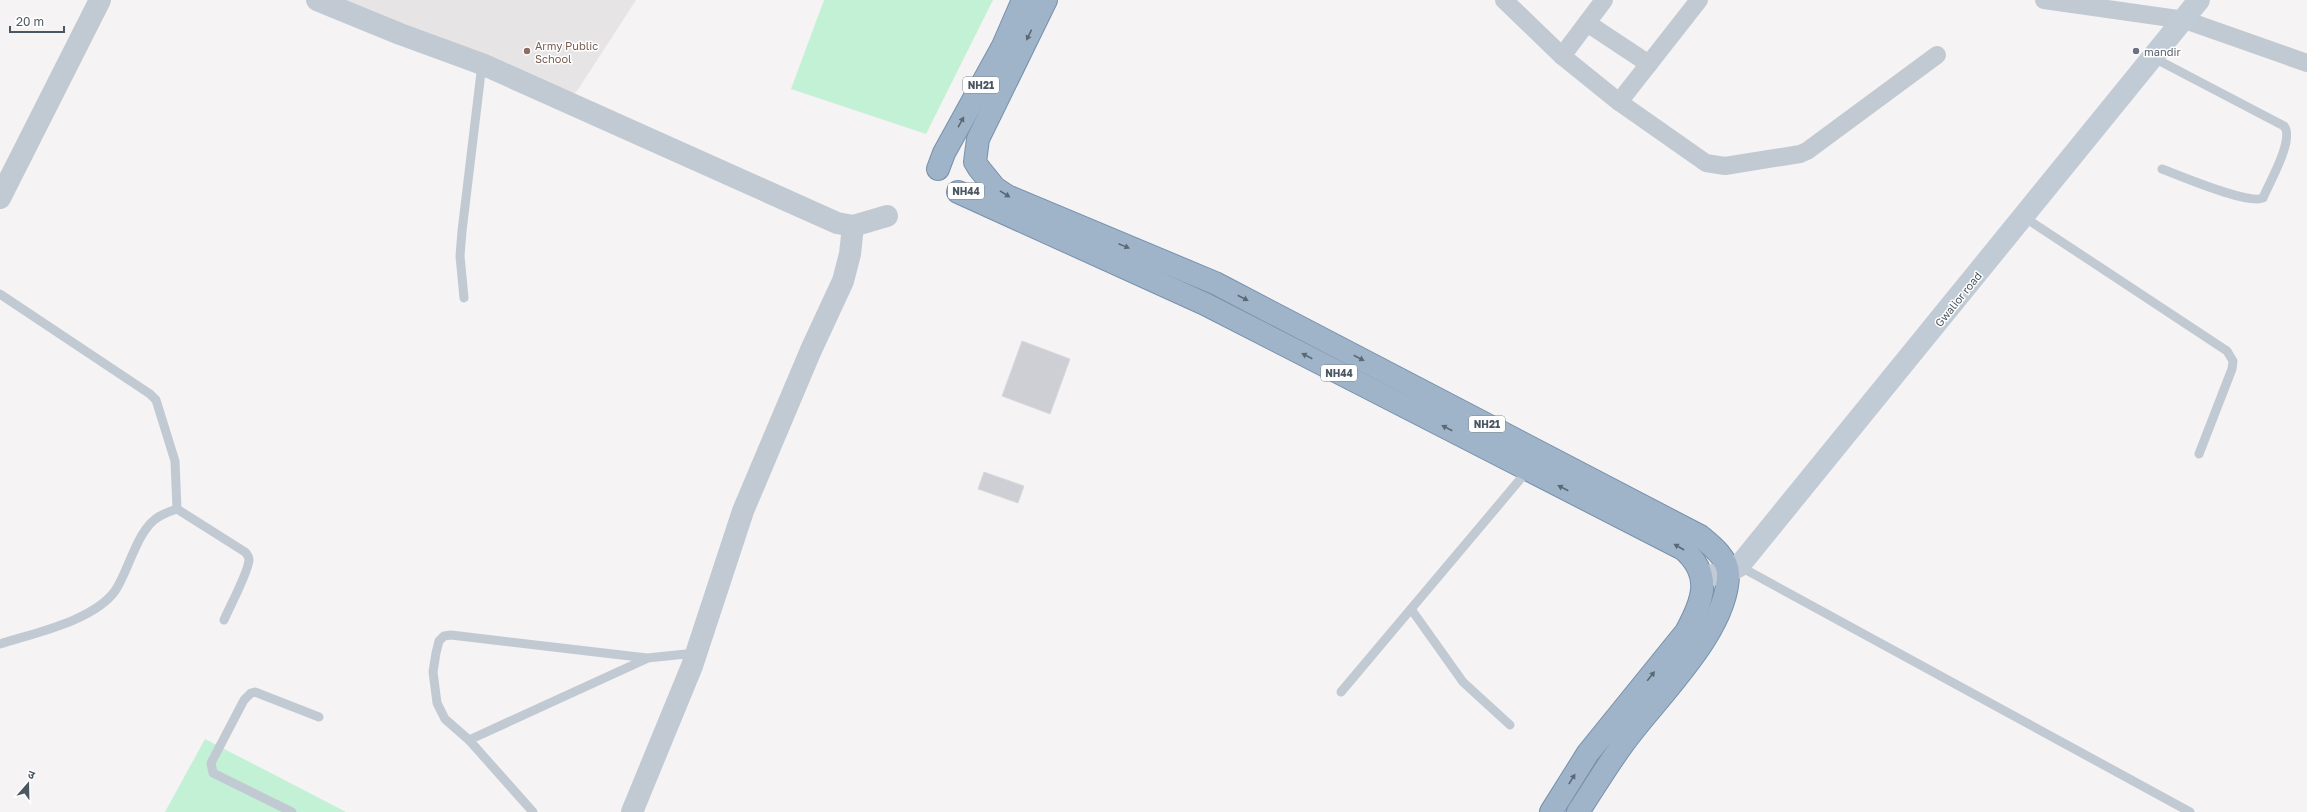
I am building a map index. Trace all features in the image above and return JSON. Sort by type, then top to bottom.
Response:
[{"type":"highway","name":"NH21","points":[[938,169],[944,152],[1003,46],[1024,0]]},
{"type":"highway","name":"NH21","points":[[1046,0],[978,139],[976,164],[995,188],[1007,196],[1215,283],[1693,533],[1715,548],[1723,560],[1733,569]]},
{"type":"highway","points":[[938,169],[945,158],[958,152],[971,157],[976,164]]},
{"type":"highway","name":"NH44","points":[[958,192],[970,189],[974,185],[977,179],[976,164]]},
{"type":"highway","name":"NH44","points":[[938,169],[942,184],[946,189],[958,192],[1205,304],[1682,549],[1696,563],[1702,577]]},
{"type":"highway","points":[[1578,812],[1622,744],[1702,643],[1717,617],[1733,569]]},
{"type":"highway","points":[[1550,812],[1588,753],[1686,632],[1700,600],[1703,589],[1702,577]]},
{"type":"main road","name":"Gwalior road","points":[[1733,569],[2024,217],[2185,20],[2199,0]]},
{"type":"main road","points":[[1702,577],[1733,569]]},
{"type":"street","points":[[0,198],[100,0]]},
{"type":"street","points":[[317,0],[400,34],[482,64],[788,203],[837,223],[853,226],[887,216]]},
{"type":"street","points":[[1504,0],[1562,56],[1619,102],[1691,155],[1714,166],[1725,166],[1800,154],[1807,151],[1936,55]]},
{"type":"street","points":[[1562,56],[1604,0]]},
{"type":"street","points":[[1619,102],[1699,0]]},
{"type":"street","points":[[2044,0],[2185,20],[2303,57]]},
{"type":"street","points":[[1587,23],[1649,64]]},
{"type":"street","points":[[632,812],[696,653],[743,512],[811,350],[843,281],[850,254],[853,226]]},
{"type":"lane","points":[[2154,58],[2284,126],[2287,137],[2283,151],[2263,198],[2257,200],[2241,197],[2162,169]]},
{"type":"lane","points":[[464,298],[460,256],[482,64]]},
{"type":"lane","points":[[2024,217],[2227,351],[2233,361],[2232,369],[2199,454]]},
{"type":"lane","points":[[0,294],[92,353],[150,394],[156,400],[175,461],[177,509]]},
{"type":"lane","points":[[1341,692],[1528,470]]},
{"type":"lane","points":[[177,509],[245,552],[248,556],[249,561],[245,572],[224,620]]},
{"type":"lane","points":[[0,644],[79,618],[102,603],[114,591],[144,534],[153,521],[177,509]]},
{"type":"lane","points":[[1733,569],[2190,812]]},
{"type":"lane","points":[[1411,609],[1463,682],[1510,724]]},
{"type":"lane","points":[[533,812],[469,740],[445,719],[435,698],[433,672],[439,641],[444,636],[451,635],[647,658],[696,653]]},
{"type":"lane","points":[[469,740],[647,658]]},
{"type":"lane","points":[[292,812],[213,773],[211,762],[244,700],[251,693],[255,692],[319,717]]},
{"type":"shaded area","name":"Army Public School","points":[[333,0],[636,0],[577,91],[568,98]]},
{"type":"green space","points":[[824,0],[993,0],[926,134],[791,89]]},
{"type":"green space","points":[[205,739],[346,812],[165,812]]},
{"type":"building","points":[[1022,341],[1070,359],[1050,414],[1002,396]]},
{"type":"building","points":[[984,472],[1024,486],[1018,503],[978,489]]},
{"type":"place","name":"Army Public School","points":[[527,51]]},
{"type":"place","name":"mandir","points":[[2136,51]]}]
